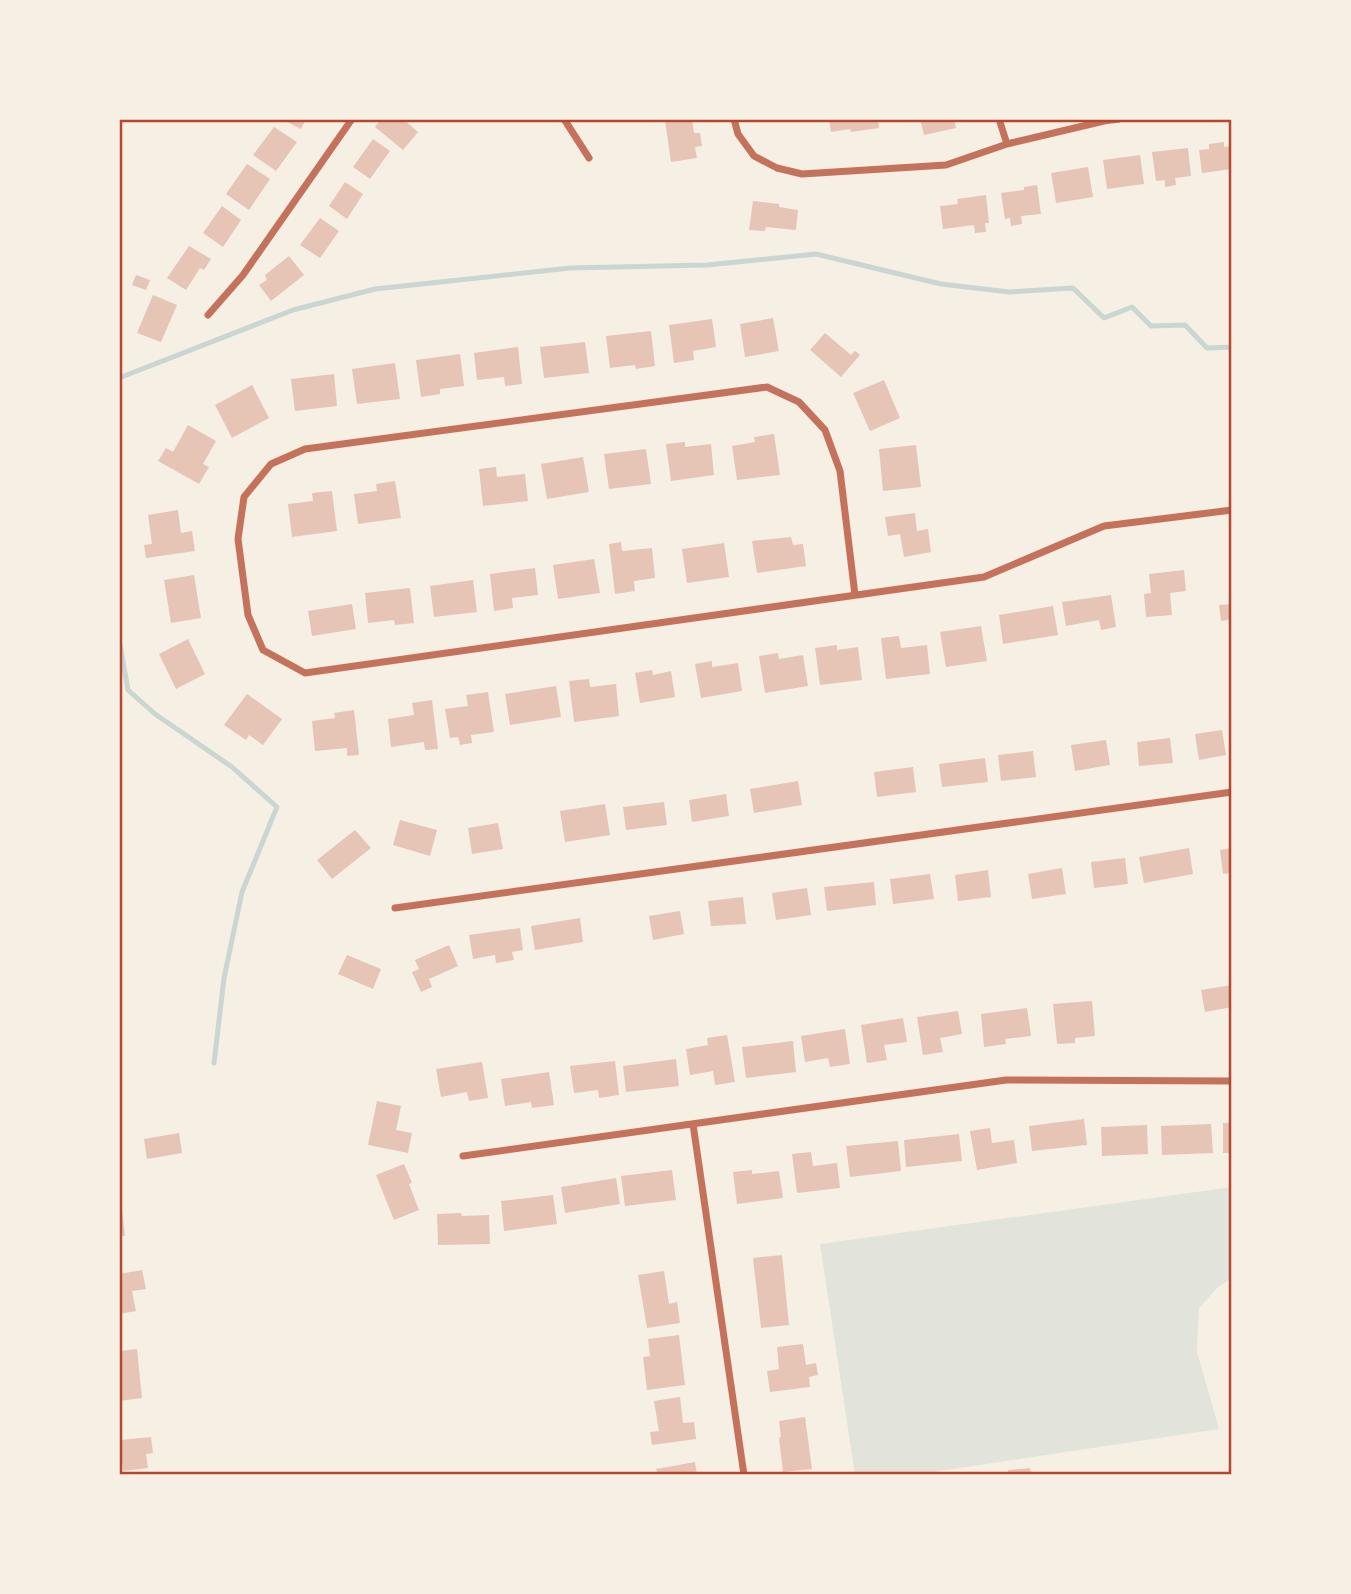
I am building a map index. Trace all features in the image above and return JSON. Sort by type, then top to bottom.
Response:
[{"type":"street","points":[[208,314],[243,275],[352,119]]},
{"type":"street","points":[[564,119],[589,158]]},
{"type":"street","points":[[734,119],[738,134],[754,156],[777,168],[802,174],[946,165],[1007,144],[1119,119]]},
{"type":"street","points":[[999,119],[1007,144]]},
{"type":"street","points":[[855,596],[840,471],[825,430],[799,402],[768,387],[305,449],[271,464],[244,497],[238,539],[248,615],[263,650],[305,673],[855,596],[984,577],[1104,526],[1232,510]]},
{"type":"street","points":[[395,908],[1232,792]]},
{"type":"street","points":[[463,1156],[1006,1080],[1232,1081]]},
{"type":"street","points":[[693,1124],[744,1475]]},
{"type":"shaded area","points":[[1232,1187],[1232,1278],[1217,1288],[1199,1308],[1197,1352],[1219,1429],[913,1475],[855,1475],[820,1244]]},
{"type":"building","points":[[281,119],[306,119],[301,129]]},
{"type":"building","points":[[381,119],[403,119],[418,132],[403,150],[375,127]]},
{"type":"building","points":[[692,119],[694,133],[700,133],[702,146],[695,147],[697,158],[671,162],[665,120]]},
{"type":"building","points":[[829,119],[878,119],[879,128],[831,132]]},
{"type":"building","points":[[920,119],[954,119],[956,128],[924,135]]},
{"type":"building","points":[[274,127],[297,142],[276,171],[253,155]]},
{"type":"building","points":[[373,139],[390,151],[370,179],[353,167]]},
{"type":"building","points":[[1224,142],[1224,147],[1232,146],[1232,169],[1202,173],[1199,150],[1209,149],[1209,144]]},
{"type":"building","points":[[1188,148],[1191,176],[1175,178],[1176,185],[1165,187],[1165,180],[1156,181],[1152,152]]},
{"type":"building","points":[[1140,155],[1144,184],[1107,189],[1103,160]]},
{"type":"building","points":[[247,164],[270,179],[249,210],[226,194]]},
{"type":"building","points":[[1088,167],[1093,197],[1056,203],[1051,173]]},
{"type":"building","points":[[345,182],[363,194],[347,219],[329,206]]},
{"type":"building","points":[[1037,185],[1041,214],[1021,216],[1022,224],[1011,226],[1010,218],[1005,219],[1001,193]]},
{"type":"building","points":[[986,195],[989,223],[985,223],[986,232],[975,233],[974,225],[943,229],[940,206],[958,204],[957,199]]},
{"type":"building","points":[[753,201],[779,204],[779,207],[798,210],[796,230],[766,227],[765,231],[749,230]]},
{"type":"building","points":[[222,206],[241,220],[223,247],[203,233]]},
{"type":"building","points":[[320,218],[339,231],[320,258],[300,245]]},
{"type":"building","points":[[189,246],[211,259],[204,270],[200,268],[186,290],[167,278]]},
{"type":"building","points":[[289,256],[304,275],[271,301],[259,285],[267,280],[265,275]]},
{"type":"building","points":[[136,275],[150,280],[146,290],[132,285]]},
{"type":"building","points":[[153,295],[177,305],[161,342],[137,333]]},
{"type":"building","points":[[773,318],[779,351],[745,357],[740,324]]},
{"type":"building","points":[[712,319],[716,347],[693,351],[694,360],[674,363],[669,325]]},
{"type":"building","points":[[651,331],[655,366],[636,369],[635,365],[610,368],[606,336]]},
{"type":"building","points":[[825,333],[851,355],[855,351],[860,355],[841,377],[810,350]]},
{"type":"building","points":[[585,342],[589,373],[544,378],[540,347]]},
{"type":"building","points":[[518,347],[522,384],[505,386],[504,377],[477,380],[474,353]]},
{"type":"building","points":[[460,354],[464,386],[440,389],[440,394],[421,397],[416,360]]},
{"type":"building","points":[[395,363],[400,399],[357,404],[352,369]]},
{"type":"building","points":[[334,374],[337,406],[295,411],[291,379]]},
{"type":"building","points":[[884,380],[900,418],[870,431],[853,393]]},
{"type":"building","points":[[252,385],[269,418],[232,438],[215,405]]},
{"type":"building","points":[[188,425],[216,441],[203,464],[209,467],[199,484],[158,461],[166,448],[173,452]]},
{"type":"building","points":[[774,434],[780,475],[737,480],[732,446],[755,442],[754,437]]},
{"type":"building","points":[[685,442],[685,447],[711,444],[714,475],[671,481],[666,444]]},
{"type":"building","points":[[916,445],[921,487],[883,491],[879,449]]},
{"type":"building","points":[[646,449],[651,484],[609,489],[604,454]]},
{"type":"building","points":[[583,457],[589,492],[547,499],[541,464]]},
{"type":"building","points":[[496,467],[497,477],[525,474],[528,501],[483,506],[479,469]]},
{"type":"building","points":[[395,481],[401,518],[358,524],[354,494],[377,491],[376,484]]},
{"type":"building","points":[[332,491],[337,531],[292,537],[288,504],[313,501],[312,493]]},
{"type":"building","points":[[178,510],[181,533],[192,531],[195,551],[146,558],[144,545],[152,544],[148,515]]},
{"type":"building","points":[[915,513],[917,531],[928,529],[931,552],[904,557],[900,534],[888,536],[885,517]]},
{"type":"building","points":[[791,537],[793,545],[803,544],[806,566],[757,573],[752,541]]},
{"type":"building","points":[[621,542],[622,551],[652,548],[655,578],[634,581],[635,591],[615,594],[609,544]]},
{"type":"building","points":[[724,543],[729,577],[687,583],[682,549]]},
{"type":"building","points":[[594,559],[600,593],[558,599],[553,565]]},
{"type":"building","points":[[535,568],[538,595],[512,598],[513,608],[494,611],[490,574]]},
{"type":"building","points":[[1184,570],[1186,591],[1170,593],[1172,615],[1146,617],[1144,594],[1151,593],[1149,574]]},
{"type":"building","points":[[194,575],[201,618],[171,623],[164,580]]},
{"type":"building","points":[[473,580],[477,612],[434,617],[430,586]]},
{"type":"building","points":[[410,588],[414,623],[395,625],[394,620],[368,623],[365,593]]},
{"type":"building","points":[[1111,595],[1116,627],[1101,630],[1099,620],[1066,626],[1062,602]]},
{"type":"building","points":[[352,604],[356,629],[312,636],[308,611]]},
{"type":"building","points":[[1232,604],[1232,619],[1221,621],[1219,605]]},
{"type":"building","points":[[1053,606],[1058,635],[1003,644],[999,615]]},
{"type":"building","points":[[981,626],[987,661],[946,667],[940,632]]},
{"type":"building","points":[[899,636],[901,648],[927,645],[930,674],[886,679],[881,638]]},
{"type":"building","points":[[188,639],[205,674],[176,689],[159,654]]},
{"type":"building","points":[[837,645],[837,650],[858,647],[862,680],[820,685],[815,648]]},
{"type":"building","points":[[778,653],[779,659],[803,655],[808,686],[765,693],[759,656]]},
{"type":"building","points":[[712,661],[712,667],[738,663],[742,691],[701,698],[695,664]]},
{"type":"building","points":[[652,670],[653,675],[671,671],[675,697],[640,703],[635,673]]},
{"type":"building","points":[[589,679],[590,687],[616,684],[619,716],[574,722],[569,681]]},
{"type":"building","points":[[556,686],[561,717],[510,725],[505,694]]},
{"type":"building","points":[[488,692],[494,732],[471,735],[472,743],[460,745],[458,737],[450,738],[445,709],[468,706],[466,695]]},
{"type":"building","points":[[247,694],[282,719],[263,745],[249,735],[246,740],[224,725]]},
{"type":"building","points":[[432,700],[438,749],[425,750],[424,742],[391,747],[388,719],[414,715],[412,703]]},
{"type":"building","points":[[354,710],[359,755],[347,756],[347,748],[315,751],[312,721],[335,718],[334,713]]},
{"type":"building","points":[[1222,730],[1226,755],[1199,760],[1195,734]]},
{"type":"building","points":[[1170,738],[1173,763],[1139,766],[1137,742]]},
{"type":"building","points":[[1106,740],[1110,765],[1075,771],[1071,745]]},
{"type":"building","points":[[1033,751],[1036,777],[1001,781],[998,755]]},
{"type":"building","points":[[985,758],[988,782],[942,787],[939,764]]},
{"type":"building","points":[[913,767],[916,792],[877,797],[874,772]]},
{"type":"building","points":[[798,781],[802,805],[754,813],[750,789]]},
{"type":"building","points":[[726,794],[729,816],[692,822],[689,800]]},
{"type":"building","points":[[664,802],[667,825],[626,830],[623,807]]},
{"type":"building","points":[[605,804],[610,835],[565,842],[560,811]]},
{"type":"building","points":[[400,820],[437,830],[430,856],[393,845]]},
{"type":"building","points":[[498,823],[503,849],[472,854],[468,828]]},
{"type":"building","points":[[355,830],[371,848],[332,879],[317,860]]},
{"type":"building","points":[[1189,848],[1193,874],[1144,883],[1139,857]]},
{"type":"building","points":[[1232,848],[1232,873],[1223,874],[1220,850]]},
{"type":"building","points":[[1125,858],[1128,884],[1094,888],[1091,862]]},
{"type":"building","points":[[1062,868],[1066,894],[1032,899],[1028,874]]},
{"type":"building","points":[[988,870],[991,897],[958,901],[955,875]]},
{"type":"building","points":[[930,874],[934,899],[893,904],[890,879]]},
{"type":"building","points":[[874,882],[876,905],[827,911],[824,887]]},
{"type":"building","points":[[807,888],[811,915],[776,920],[772,893]]},
{"type":"building","points":[[743,897],[746,924],[711,926],[708,901]]},
{"type":"building","points":[[680,911],[684,934],[653,940],[649,916]]},
{"type":"building","points":[[580,918],[583,942],[535,950],[531,926]]},
{"type":"building","points":[[520,928],[523,950],[512,952],[514,960],[496,963],[495,955],[473,959],[469,935]]},
{"type":"building","points":[[449,945],[458,966],[429,979],[432,987],[421,992],[412,972],[419,969],[415,960]]},
{"type":"building","points":[[347,955],[381,969],[373,989],[338,974]]},
{"type":"building","points":[[1232,985],[1232,1007],[1205,1012],[1201,990]]},
{"type":"building","points":[[1092,1001],[1095,1036],[1075,1038],[1075,1043],[1057,1044],[1053,1004]]},
{"type":"building","points":[[1027,1008],[1031,1036],[1005,1039],[1006,1044],[984,1047],[981,1014]]},
{"type":"building","points":[[958,1011],[962,1034],[940,1038],[943,1052],[923,1055],[917,1017]]},
{"type":"building","points":[[903,1018],[907,1042],[884,1045],[887,1060],[867,1063],[861,1025]]},
{"type":"building","points":[[845,1029],[850,1064],[830,1067],[828,1058],[805,1062],[801,1036]]},
{"type":"building","points":[[727,1035],[735,1082],[715,1085],[713,1071],[690,1075],[686,1049],[708,1045],[707,1038]]},
{"type":"building","points":[[793,1041],[796,1072],[746,1078],[742,1047]]},
{"type":"building","points":[[676,1059],[679,1086],[626,1092],[623,1066]]},
{"type":"building","points":[[615,1061],[619,1095],[599,1098],[598,1090],[574,1093],[570,1066]]},
{"type":"building","points":[[482,1062],[488,1098],[469,1101],[467,1092],[441,1097],[436,1069]]},
{"type":"building","points":[[549,1072],[554,1105],[532,1108],[531,1102],[505,1106],[501,1079]]},
{"type":"building","points":[[377,1101],[401,1106],[396,1130],[412,1133],[408,1153],[368,1145]]},
{"type":"building","points":[[1084,1119],[1087,1145],[1032,1151],[1029,1126]]},
{"type":"building","points":[[1223,1123],[1232,1123],[1232,1153],[1223,1153]]},
{"type":"building","points":[[1211,1124],[1213,1153],[1162,1155],[1161,1126]]},
{"type":"building","points":[[1147,1125],[1148,1154],[1102,1156],[1101,1127]]},
{"type":"building","points":[[990,1128],[992,1143],[1014,1140],[1017,1163],[977,1170],[970,1131]]},
{"type":"building","points":[[179,1133],[182,1153],[147,1159],[144,1139]]},
{"type":"building","points":[[959,1134],[962,1161],[906,1167],[904,1140]]},
{"type":"building","points":[[898,1141],[901,1171],[850,1177],[846,1146]]},
{"type":"building","points":[[811,1152],[813,1166],[837,1163],[840,1188],[797,1193],[792,1154]]},
{"type":"building","points":[[404,1164],[419,1210],[394,1220],[376,1175]]},
{"type":"building","points":[[672,1170],[676,1200],[625,1206],[621,1176]]},
{"type":"building","points":[[752,1170],[752,1174],[779,1171],[783,1198],[737,1204],[733,1172]]},
{"type":"building","points":[[616,1178],[620,1204],[565,1213],[561,1187]]},
{"type":"building","points":[[553,1195],[557,1224],[504,1231],[501,1201]]},
{"type":"building","points":[[121,1200],[125,1236],[119,1236]]},
{"type":"building","points":[[461,1213],[462,1216],[489,1215],[490,1244],[438,1245],[437,1214]]},
{"type":"building","points":[[782,1255],[789,1325],[761,1328],[753,1258]]},
{"type":"building","points":[[142,1270],[146,1289],[132,1291],[136,1311],[119,1314],[119,1274]]},
{"type":"building","points":[[664,1271],[669,1304],[677,1302],[680,1323],[647,1328],[638,1275]]},
{"type":"building","points":[[679,1335],[685,1385],[647,1390],[643,1357],[650,1356],[648,1339]]},
{"type":"building","points":[[803,1344],[806,1365],[816,1363],[818,1375],[809,1377],[810,1387],[770,1392],[767,1371],[779,1369],[777,1347]]},
{"type":"building","points":[[137,1349],[142,1398],[119,1401],[119,1351]]},
{"type":"building","points":[[680,1397],[683,1423],[694,1422],[696,1439],[652,1445],[650,1432],[659,1431],[654,1401]]},
{"type":"building","points":[[805,1417],[812,1469],[783,1472],[779,1421]]},
{"type":"building","points":[[151,1437],[153,1453],[146,1454],[148,1468],[123,1471],[120,1440]]},
{"type":"building","points":[[695,1462],[697,1475],[658,1475],[656,1469]]},
{"type":"building","points":[[1030,1468],[1031,1475],[1009,1475],[1008,1470]]},
{"type":"waterway","points":[[119,378],[293,310],[375,289],[570,268],[707,265],[816,254],[941,284],[1009,292],[1073,288],[1104,318],[1132,307],[1151,326],[1185,325],[1207,348],[1232,347]]},
{"type":"waterway","points":[[119,639],[128,690],[155,714],[232,767],[277,807],[242,892],[224,978],[214,1063]]}]
